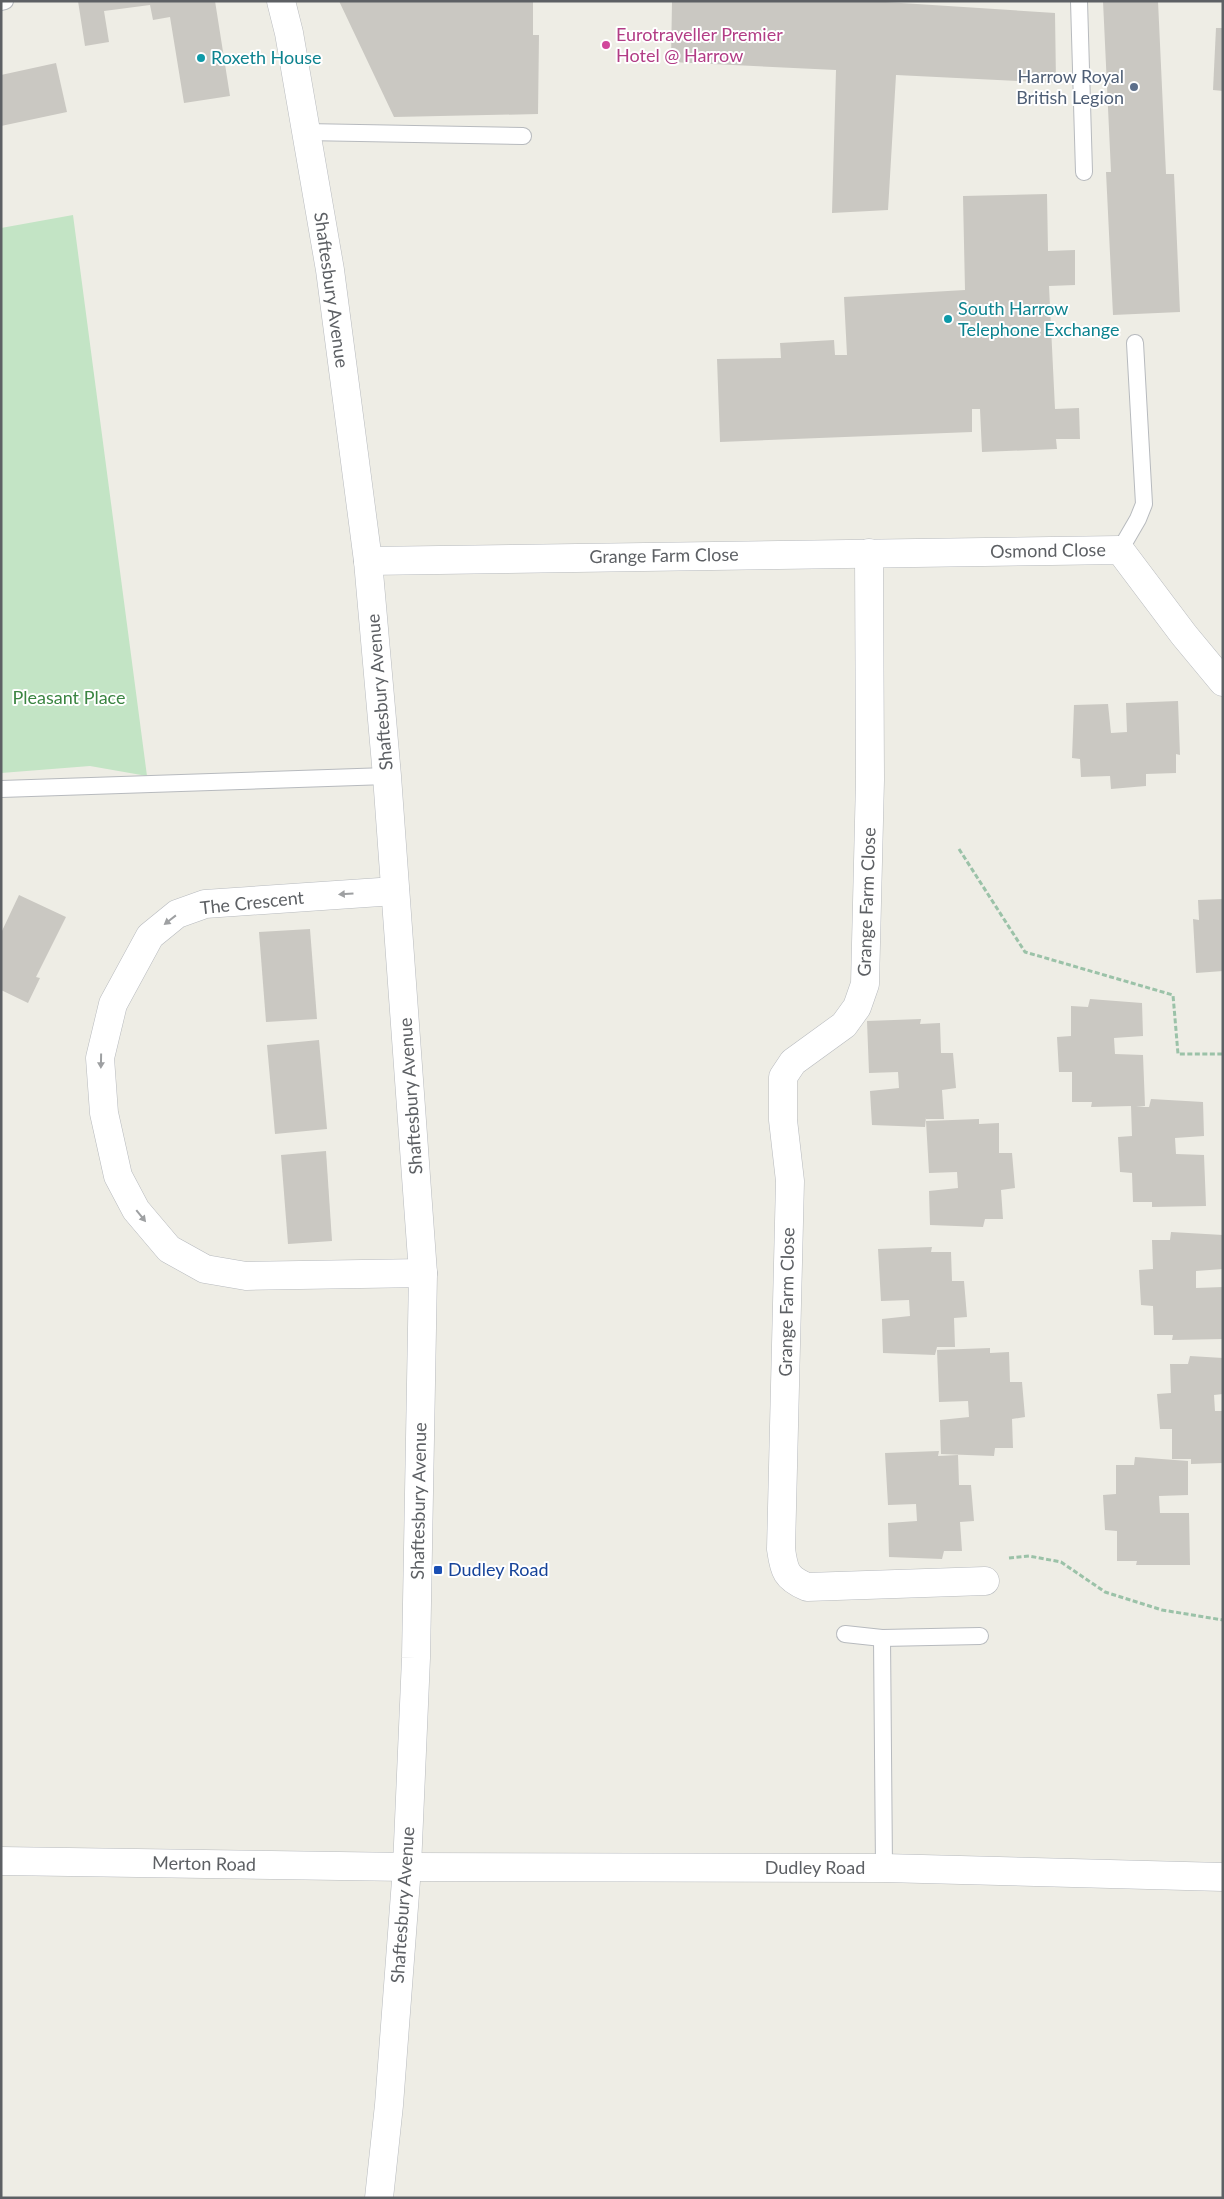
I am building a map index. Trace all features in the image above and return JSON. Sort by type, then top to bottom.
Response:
[{"type":"street","name":"Shaftesbury Avenue","points":[[282,1],[330,270],[368,560],[388,776],[423,1273],[416,1658],[407,1868],[389,2105],[379,2198]]},
{"type":"street","name":"Osmond Close","points":[[869,553],[1120,550],[1184,635],[1223,682]]},
{"type":"street","name":"Grange Farm Close","points":[[368,560],[869,553],[870,780],[865,984],[857,1007],[844,1025],[793,1062],[783,1077],[782,1120],[790,1181],[781,1549],[783,1568],[792,1580],[807,1587],[985,1581]]},
{"type":"street","name":"The Crescent","points":[[395,891],[205,904],[177,914],[150,936],[113,1004],[100,1058],[104,1113],[118,1176],[136,1210],[168,1249],[205,1269],[246,1276],[423,1273]]},
{"type":"street","name":"Merton Road","points":[[1,1861],[407,1868]]},
{"type":"street","name":"Dudley Road","points":[[407,1868],[884,1868],[1223,1877]]},
{"type":"lane","points":[[1,2],[5,1]]},
{"type":"lane","points":[[1079,1],[1084,172]]},
{"type":"lane","points":[[305,132],[523,136]]},
{"type":"lane","points":[[1120,550],[1138,519],[1144,504],[1135,343]]},
{"type":"lane","points":[[1,789],[388,776]]},
{"type":"lane","points":[[845,1634],[882,1638],[980,1636]]},
{"type":"lane","points":[[882,1638],[884,1868]]},
{"type":"path","points":[[959,849],[1025,952],[1173,994],[1178,1054],[1223,1054]]},
{"type":"path","points":[[985,1581],[1010,1558],[1029,1556],[1060,1562],[1105,1592],[1162,1610],[1223,1620]]},
{"type":"green space","name":"Pleasant Place","points":[[73,215],[147,776],[90,766],[1,773],[1,228]]},
{"type":"building","name":"Roxeth House","points":[[78,1],[215,1],[230,96],[184,103],[170,17],[153,20],[150,5],[104,11],[109,42],[85,46]]},
{"type":"building","points":[[339,1],[533,1],[533,35],[539,35],[538,114],[394,117]]},
{"type":"building","points":[[672,1],[870,1],[1055,13],[1056,83],[896,75],[888,210],[832,213],[836,70],[671,62]]},
{"type":"building","name":"Harrow Royal British Legion","points":[[1103,1],[1158,1],[1166,174],[1174,174],[1180,312],[1113,315],[1106,172],[1111,172]]},
{"type":"building","points":[[1216,28],[1223,28],[1223,91],[1213,90]]},
{"type":"building","points":[[56,63],[67,112],[1,126],[1,75]]},
{"type":"building","name":"South Harrow Telephone Exchange","points":[[1047,194],[1048,251],[1075,250],[1075,285],[1049,286],[1055,409],[1079,408],[1080,439],[1056,439],[1057,449],[982,452],[980,409],[972,409],[972,432],[720,442],[717,359],[781,358],[780,343],[834,340],[835,355],[847,355],[844,297],[965,290],[963,196]]},
{"type":"building","points":[[1178,701],[1180,755],[1176,754],[1176,773],[1146,774],[1146,786],[1111,789],[1110,776],[1081,777],[1080,759],[1072,758],[1074,705],[1108,704],[1111,733],[1127,732],[1126,703]]},
{"type":"building","points":[[19,895],[66,917],[36,977],[40,978],[28,1003],[1,990],[1,933]]},
{"type":"building","points":[[1223,899],[1223,971],[1196,973],[1193,919],[1199,920],[1198,900]]},
{"type":"building","points":[[310,929],[317,1019],[266,1022],[259,932]]},
{"type":"building","points":[[1090,999],[1142,1003],[1143,1036],[1114,1038],[1115,1054],[1143,1055],[1145,1106],[1136,1107],[1149,1107],[1151,1099],[1203,1102],[1204,1136],[1175,1138],[1176,1154],[1204,1155],[1206,1206],[1152,1207],[1152,1202],[1133,1202],[1132,1173],[1120,1172],[1118,1137],[1132,1136],[1131,1106],[1091,1107],[1092,1102],[1072,1102],[1072,1072],[1059,1072],[1057,1037],[1071,1036],[1071,1006],[1088,1007]]},
{"type":"building","points":[[921,1019],[920,1024],[940,1023],[941,1053],[953,1053],[956,1088],[942,1090],[944,1119],[926,1119],[926,1117],[925,1127],[872,1125],[870,1091],[899,1088],[898,1072],[869,1073],[867,1021]]},
{"type":"building","points":[[319,1040],[327,1129],[275,1134],[267,1045]]},
{"type":"building","points":[[979,1119],[979,1124],[999,1123],[999,1153],[1012,1153],[1015,1188],[1001,1190],[1003,1219],[985,1219],[983,1227],[930,1225],[929,1191],[958,1188],[957,1172],[929,1173],[926,1121]]},
{"type":"building","points":[[326,1151],[332,1241],[288,1244],[281,1155]]},
{"type":"building","points":[[1171,1232],[1223,1235],[1223,1269],[1196,1271],[1196,1288],[1223,1287],[1223,1339],[1172,1340],[1173,1335],[1154,1335],[1153,1306],[1141,1305],[1139,1270],[1153,1269],[1152,1240],[1170,1240]]},
{"type":"building","points":[[932,1247],[931,1252],[951,1252],[952,1281],[964,1281],[967,1317],[954,1318],[955,1347],[937,1347],[935,1355],[883,1353],[882,1319],[910,1316],[909,1300],[881,1301],[878,1249]]},
{"type":"building","points":[[990,1348],[990,1353],[1009,1352],[1010,1382],[1022,1382],[1025,1417],[1012,1419],[1013,1448],[995,1448],[994,1456],[941,1454],[940,1420],[969,1417],[968,1401],[939,1402],[937,1350]]},
{"type":"building","points":[[1190,1356],[1223,1358],[1223,1394],[1214,1395],[1215,1411],[1223,1411],[1223,1463],[1191,1464],[1191,1459],[1172,1459],[1172,1429],[1160,1429],[1157,1394],[1171,1393],[1170,1364],[1188,1364]]},
{"type":"building","points":[[939,1451],[938,1456],[958,1455],[959,1485],[971,1485],[974,1521],[960,1522],[962,1551],[944,1551],[942,1559],[889,1557],[888,1523],[917,1521],[916,1504],[888,1505],[885,1453]]},
{"type":"building","points":[[1135,1457],[1188,1461],[1188,1495],[1159,1496],[1160,1513],[1189,1513],[1190,1565],[1136,1565],[1137,1561],[1117,1561],[1117,1531],[1105,1530],[1103,1495],[1116,1494],[1116,1465],[1134,1465]]},
{"type":"place","name":"Eurotraveller Premier Hotel @ Harrow","points":[[606,45]]},
{"type":"place","name":"Roxeth House","points":[[201,58]]},
{"type":"place","name":"Harrow Royal British Legion","points":[[1134,87]]},
{"type":"place","name":"South Harrow Telephone Exchange","points":[[948,319]]},
{"type":"place","name":"Dudley Road","points":[[438,1570]]}]
